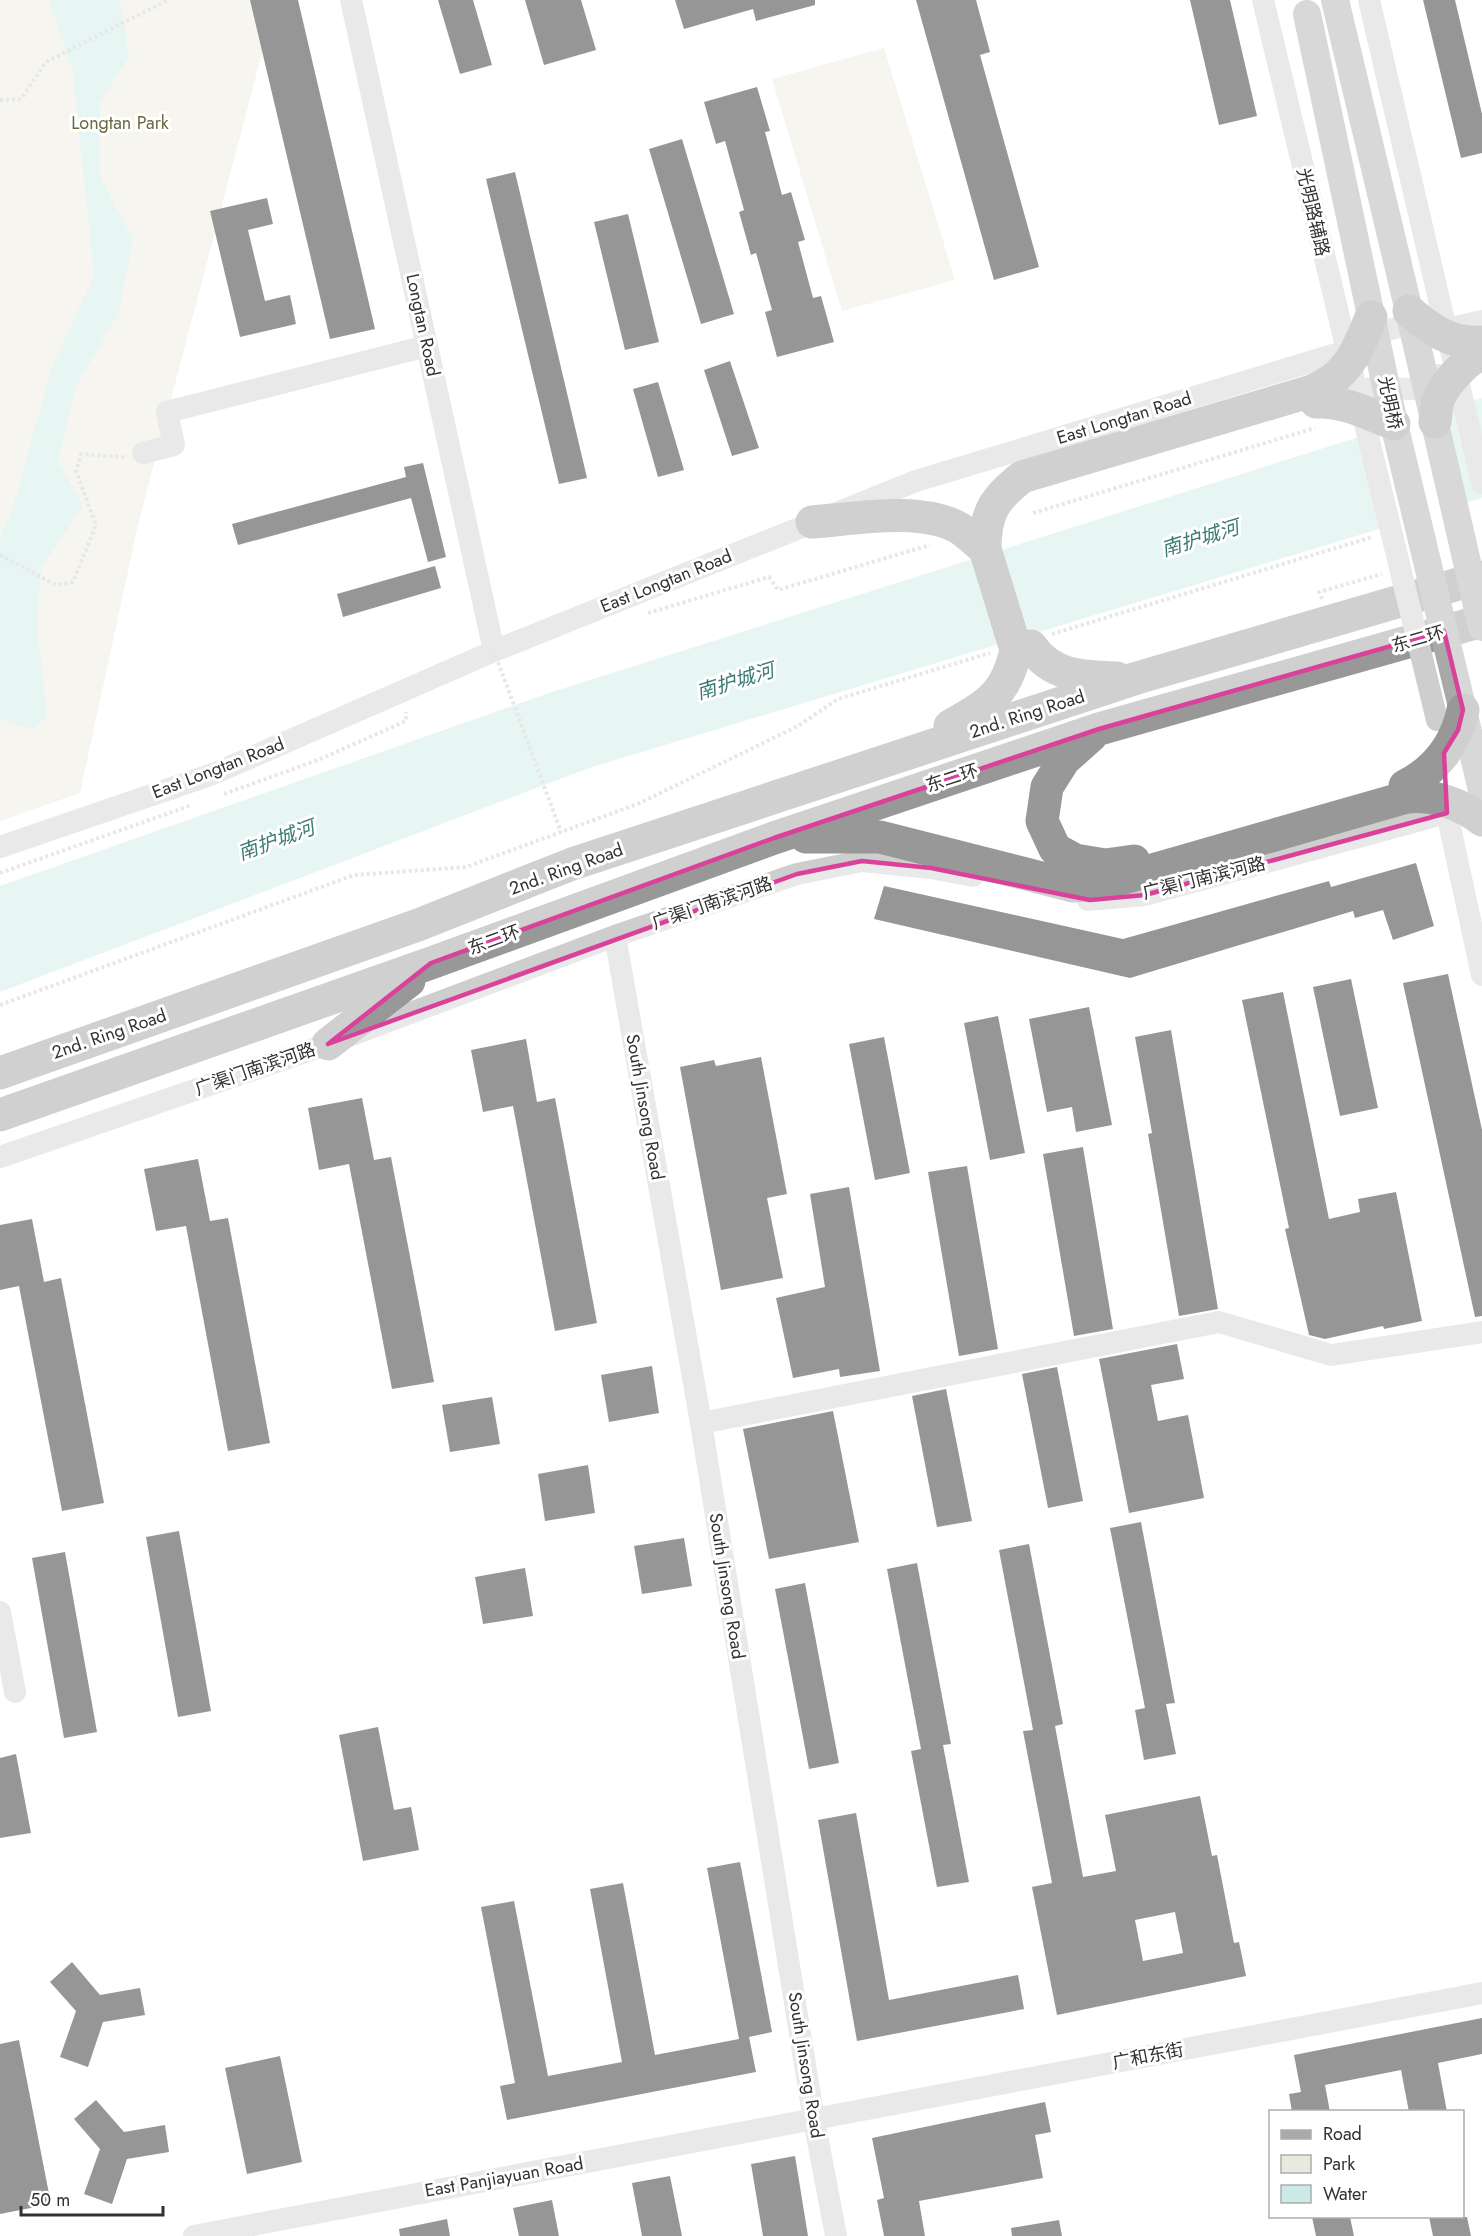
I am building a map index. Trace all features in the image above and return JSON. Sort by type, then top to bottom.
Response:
[{"type":"highway","points":[[1409,311],[1443,336],[1476,343],[1474,357],[1460,370],[1439,398],[1435,422]]},
{"type":"highway","points":[[1316,407],[1329,384],[1354,358],[1371,317]]},
{"type":"highway","points":[[1380,424],[1352,406],[1332,402],[1158,448],[1043,485],[1021,499],[1008,516],[993,547],[1023,648],[1054,669],[1072,675],[1137,678],[1482,577]]},
{"type":"highway","points":[[812,522],[890,516],[938,520],[993,547]]},
{"type":"highway","name":"东二环","points":[[431,963],[774,838],[1099,729],[1482,621]]},
{"type":"highway","points":[[922,749],[951,726],[997,696],[1023,648]]},
{"type":"highway","name":"2nd. Ring Road","points":[[0,1073],[418,925],[572,864],[1137,678]]},
{"type":"highway","points":[[774,838],[880,837],[1073,886],[1100,885],[1406,791],[1424,776],[1448,748],[1458,730],[1450,715]]},
{"type":"highway","points":[[1099,729],[1064,760],[1047,787],[1042,821],[1055,849],[1076,860],[1105,865],[1142,859],[1406,791],[1453,804],[1482,820]]},
{"type":"highway","points":[[328,1044],[431,963]]},
{"type":"highway","points":[[0,1115],[431,963]]},
{"type":"main road","points":[[1336,6],[1482,627]]},
{"type":"main road","name":"光明桥","points":[[1305,7],[1371,317],[1380,424],[1450,715],[1482,790]]},
{"type":"street","name":"Longtan Road","points":[[351,0],[494,651]]},
{"type":"street","name":"光明路辅路","points":[[1263,0],[1353,380],[1380,424]]},
{"type":"street","points":[[1369,0],[1447,329]]},
{"type":"street","name":"East Longtan Road","points":[[0,847],[213,774],[494,651],[916,481],[1346,351],[1359,338],[1403,326],[1431,322],[1447,329]]},
{"type":"street","points":[[1447,329],[1476,343]]},
{"type":"street","points":[[1447,329],[1476,343]]},
{"type":"street","points":[[1353,380],[1374,390],[1412,390],[1439,375],[1476,343]]},
{"type":"street","points":[[1476,343],[1462,397],[1482,483]]},
{"type":"street","points":[[143,453],[174,445],[167,412],[427,346]]},
{"type":"street","points":[[1450,715],[1444,755],[1447,813],[1482,975]]},
{"type":"street","points":[[1444,755],[1482,745]]},
{"type":"street","name":"广渠门南滨河路","points":[[0,1157],[328,1044],[615,936],[797,874],[862,861],[931,868],[1090,900],[1145,895],[1482,803]]},
{"type":"street","name":"South Jinsong Road","points":[[615,936],[701,1423],[814,2120],[836,2236]]},
{"type":"street","points":[[701,1423],[1219,1322],[1331,1355],[1482,1332]]},
{"type":"street","points":[[0,1612],[15,1692]]},
{"type":"street","name":"广和东街","points":[[814,2120],[1482,1993]]},
{"type":"street","name":"East Panjiayuan Road","points":[[194,2236],[814,2120]]},
{"type":"path","points":[[0,100],[21,99],[46,62],[168,0]]},
{"type":"path","points":[[1033,513],[1316,407]]},
{"type":"path","points":[[0,555],[45,581],[56,585],[73,582],[96,525],[76,471],[81,454],[122,457],[143,453]]},
{"type":"path","points":[[644,614],[769,577],[778,590],[934,544]]},
{"type":"path","points":[[1319,592],[1385,573]]},
{"type":"path","points":[[494,651],[561,832]]},
{"type":"path","points":[[0,1005],[354,875],[466,867],[640,803]]},
{"type":"highlighted area","points":[[1444,631],[1463,710],[1458,730],[1444,753],[1447,813],[1145,895],[1090,900],[931,868],[862,861],[797,874],[328,1044],[431,963],[774,838],[1099,729]]},
{"type":"green space","name":"Longtan Park","points":[[0,0],[270,0],[273,11],[138,525],[80,793],[0,821]]},
{"type":"green space","points":[[884,48],[955,280],[842,311],[772,79]]},
{"type":"water","points":[[49,0],[120,0],[129,56],[100,103],[100,177],[133,239],[118,314],[75,388],[58,462],[83,506],[41,568],[37,626],[47,715],[34,730],[0,719],[0,537],[12,511],[52,367],[94,276],[73,72]]},
{"type":"water","name":"南护城河","points":[[1482,398],[1482,498],[589,768],[0,992],[0,886],[555,691]]},
{"type":"pier","points":[[1446,406],[1466,506],[1401,526],[1376,428]]},
{"type":"building","points":[[250,0],[298,0],[375,329],[330,339]]},
{"type":"building","points":[[438,0],[473,0],[492,65],[460,74]]},
{"type":"building","points":[[525,0],[581,0],[596,50],[544,65]]},
{"type":"building","points":[[675,0],[815,0],[815,5],[756,21],[753,9],[684,29]]},
{"type":"building","points":[[916,0],[976,0],[990,52],[980,55],[1039,267],[994,280]]},
{"type":"building","points":[[1190,0],[1230,0],[1257,116],[1219,125]]},
{"type":"building","points":[[1423,0],[1455,0],[1482,114],[1482,153],[1461,158]]},
{"type":"building","points":[[757,87],[770,131],[765,132],[782,195],[791,192],[805,240],[798,242],[813,298],[821,296],[834,342],[777,357],[765,312],[772,310],[756,253],[751,255],[739,212],[744,210],[725,141],[716,144],[704,102]]},
{"type":"building","points":[[682,139],[734,314],[701,324],[649,149]]},
{"type":"building","points":[[515,172],[587,478],[559,484],[486,179]]},
{"type":"building","points":[[267,198],[273,224],[248,230],[265,301],[290,295],[296,324],[240,337],[210,211]]},
{"type":"building","points":[[628,214],[659,342],[625,350],[594,222]]},
{"type":"building","points":[[730,361],[759,448],[732,456],[704,370]]},
{"type":"building","points":[[658,382],[684,470],[658,477],[633,389]]},
{"type":"building","points":[[423,463],[446,557],[428,562],[411,498],[238,545],[232,524],[406,477],[404,467]]},
{"type":"building","points":[[435,566],[441,588],[343,617],[337,594]]},
{"type":"building","points":[[1416,863],[1434,926],[1393,940],[1383,910],[1355,918],[1353,911],[1130,978],[874,919],[884,886],[1123,939],[1329,881],[1331,887]]},
{"type":"building","points":[[1448,974],[1482,1130],[1482,1316],[1475,1317],[1403,983]]},
{"type":"building","points":[[1351,979],[1378,1108],[1340,1116],[1313,987]]},
{"type":"building","points":[[1283,992],[1329,1219],[1360,1212],[1358,1199],[1396,1192],[1422,1321],[1384,1329],[1383,1326],[1325,1339],[1309,1335],[1285,1229],[1289,1228],[1242,1000]]},
{"type":"building","points":[[1089,1007],[1112,1125],[1076,1132],[1072,1107],[1047,1112],[1029,1019]]},
{"type":"building","points":[[998,1016],[1025,1153],[990,1160],[964,1023]]},
{"type":"building","points":[[1171,1030],[1218,1309],[1179,1316],[1148,1134],[1152,1133],[1135,1037]]},
{"type":"building","points":[[884,1037],[910,1173],[875,1180],[849,1044]]},
{"type":"building","points":[[526,1039],[537,1102],[555,1098],[597,1323],[555,1331],[513,1106],[483,1112],[471,1050]]},
{"type":"building","points":[[761,1057],[787,1194],[767,1198],[783,1278],[721,1290],[680,1067],[714,1060],[716,1066]]},
{"type":"building","points":[[362,1098],[374,1160],[391,1157],[434,1382],[392,1389],[349,1164],[319,1170],[308,1108]]},
{"type":"building","points":[[1083,1147],[1113,1329],[1074,1336],[1043,1154]]},
{"type":"building","points":[[198,1159],[210,1221],[228,1218],[270,1443],[228,1451],[186,1226],[156,1231],[144,1169]]},
{"type":"building","points":[[967,1166],[998,1349],[959,1356],[928,1172]]},
{"type":"building","points":[[849,1187],[880,1371],[840,1377],[839,1369],[793,1378],[776,1298],[825,1287],[810,1194]]},
{"type":"building","points":[[32,1219],[44,1282],[61,1278],[104,1503],[62,1511],[19,1286],[0,1290],[0,1225]]},
{"type":"building","points":[[1177,1344],[1184,1379],[1151,1385],[1158,1421],[1188,1415],[1204,1498],[1129,1513],[1099,1359]]},
{"type":"building","points":[[652,1366],[659,1413],[609,1422],[601,1375]]},
{"type":"building","points":[[1057,1367],[1083,1501],[1048,1508],[1022,1374]]},
{"type":"building","points":[[946,1389],[972,1521],[937,1527],[912,1396]]},
{"type":"building","points":[[492,1397],[500,1444],[450,1452],[442,1405]]},
{"type":"building","points":[[833,1411],[859,1542],[769,1559],[743,1429]]},
{"type":"building","points":[[588,1465],[595,1513],[545,1521],[538,1474]]},
{"type":"building","points":[[1141,1522],[1175,1703],[1166,1704],[1176,1754],[1144,1760],[1135,1710],[1145,1708],[1110,1528]]},
{"type":"building","points":[[179,1531],[211,1711],[178,1717],[146,1537]]},
{"type":"building","points":[[684,1538],[692,1586],[642,1594],[634,1546]]},
{"type":"building","points":[[1029,1544],[1063,1724],[1055,1726],[1083,1877],[1116,1871],[1105,1815],[1200,1796],[1212,1856],[1217,1855],[1234,1943],[1239,1942],[1246,1976],[1057,2015],[1032,1887],[1052,1883],[1023,1731],[1033,1730],[999,1550]],"holes":[[[1175,1912],[1183,1953],[1143,1961],[1135,1920]]]},
{"type":"building","points":[[65,1552],[97,1732],[64,1738],[32,1558]]},
{"type":"building","points":[[917,1563],[951,1744],[943,1745],[969,1882],[937,1887],[911,1751],[921,1749],[887,1569]]},
{"type":"building","points":[[525,1568],[533,1616],[483,1624],[475,1577]]},
{"type":"building","points":[[805,1583],[839,1763],[809,1769],[775,1589]]},
{"type":"building","points":[[378,1727],[394,1810],[411,1807],[419,1850],[363,1861],[339,1735]]},
{"type":"building","points":[[16,1754],[31,1833],[0,1838],[0,1758]]},
{"type":"building","points":[[856,1813],[889,2000],[1018,1975],[1024,2009],[857,2041],[818,1820]]},
{"type":"building","points":[[740,1862],[772,2032],[749,2037],[756,2072],[507,2120],[500,2086],[515,2083],[481,1907],[514,1901],[548,2076],[622,2062],[590,1889],[623,1883],[655,2055],[739,2039],[707,1868]]},
{"type":"building","points":[[72,1962],[100,1995],[140,1988],[145,2015],[103,2022],[88,2067],[60,2057],[76,2011],[50,1982]]},
{"type":"building","points":[[1482,2018],[1482,2054],[1438,2063],[1447,2110],[1409,2110],[1401,2070],[1325,2085],[1330,2110],[1292,2110],[1289,2094],[1301,2092],[1294,2055]]},
{"type":"building","points":[[19,2040],[51,2204],[0,2214],[0,2044]]},
{"type":"building","points":[[280,2056],[302,2162],[247,2174],[225,2068]]},
{"type":"building","points":[[96,2100],[124,2132],[165,2125],[169,2152],[127,2159],[112,2204],[84,2194],[100,2149],[74,2119]]},
{"type":"building","points":[[1045,2102],[1051,2132],[1035,2135],[1043,2178],[919,2201],[925,2236],[884,2236],[877,2200],[884,2198],[872,2138]]},
{"type":"building","points":[[795,2156],[808,2236],[763,2236],[751,2164]]},
{"type":"building","points":[[670,2176],[682,2236],[642,2236],[632,2183]]},
{"type":"building","points":[[552,2200],[559,2236],[519,2236],[513,2208]]},
{"type":"building","points":[[1467,2217],[1471,2236],[1433,2236],[1429,2218]]},
{"type":"building","points":[[1312,2218],[1350,2218],[1354,2236],[1316,2236]]},
{"type":"building","points":[[447,2219],[450,2236],[400,2236],[399,2229]]},
{"type":"building","points":[[1059,2220],[1062,2236],[1012,2236],[1011,2228]]}]
